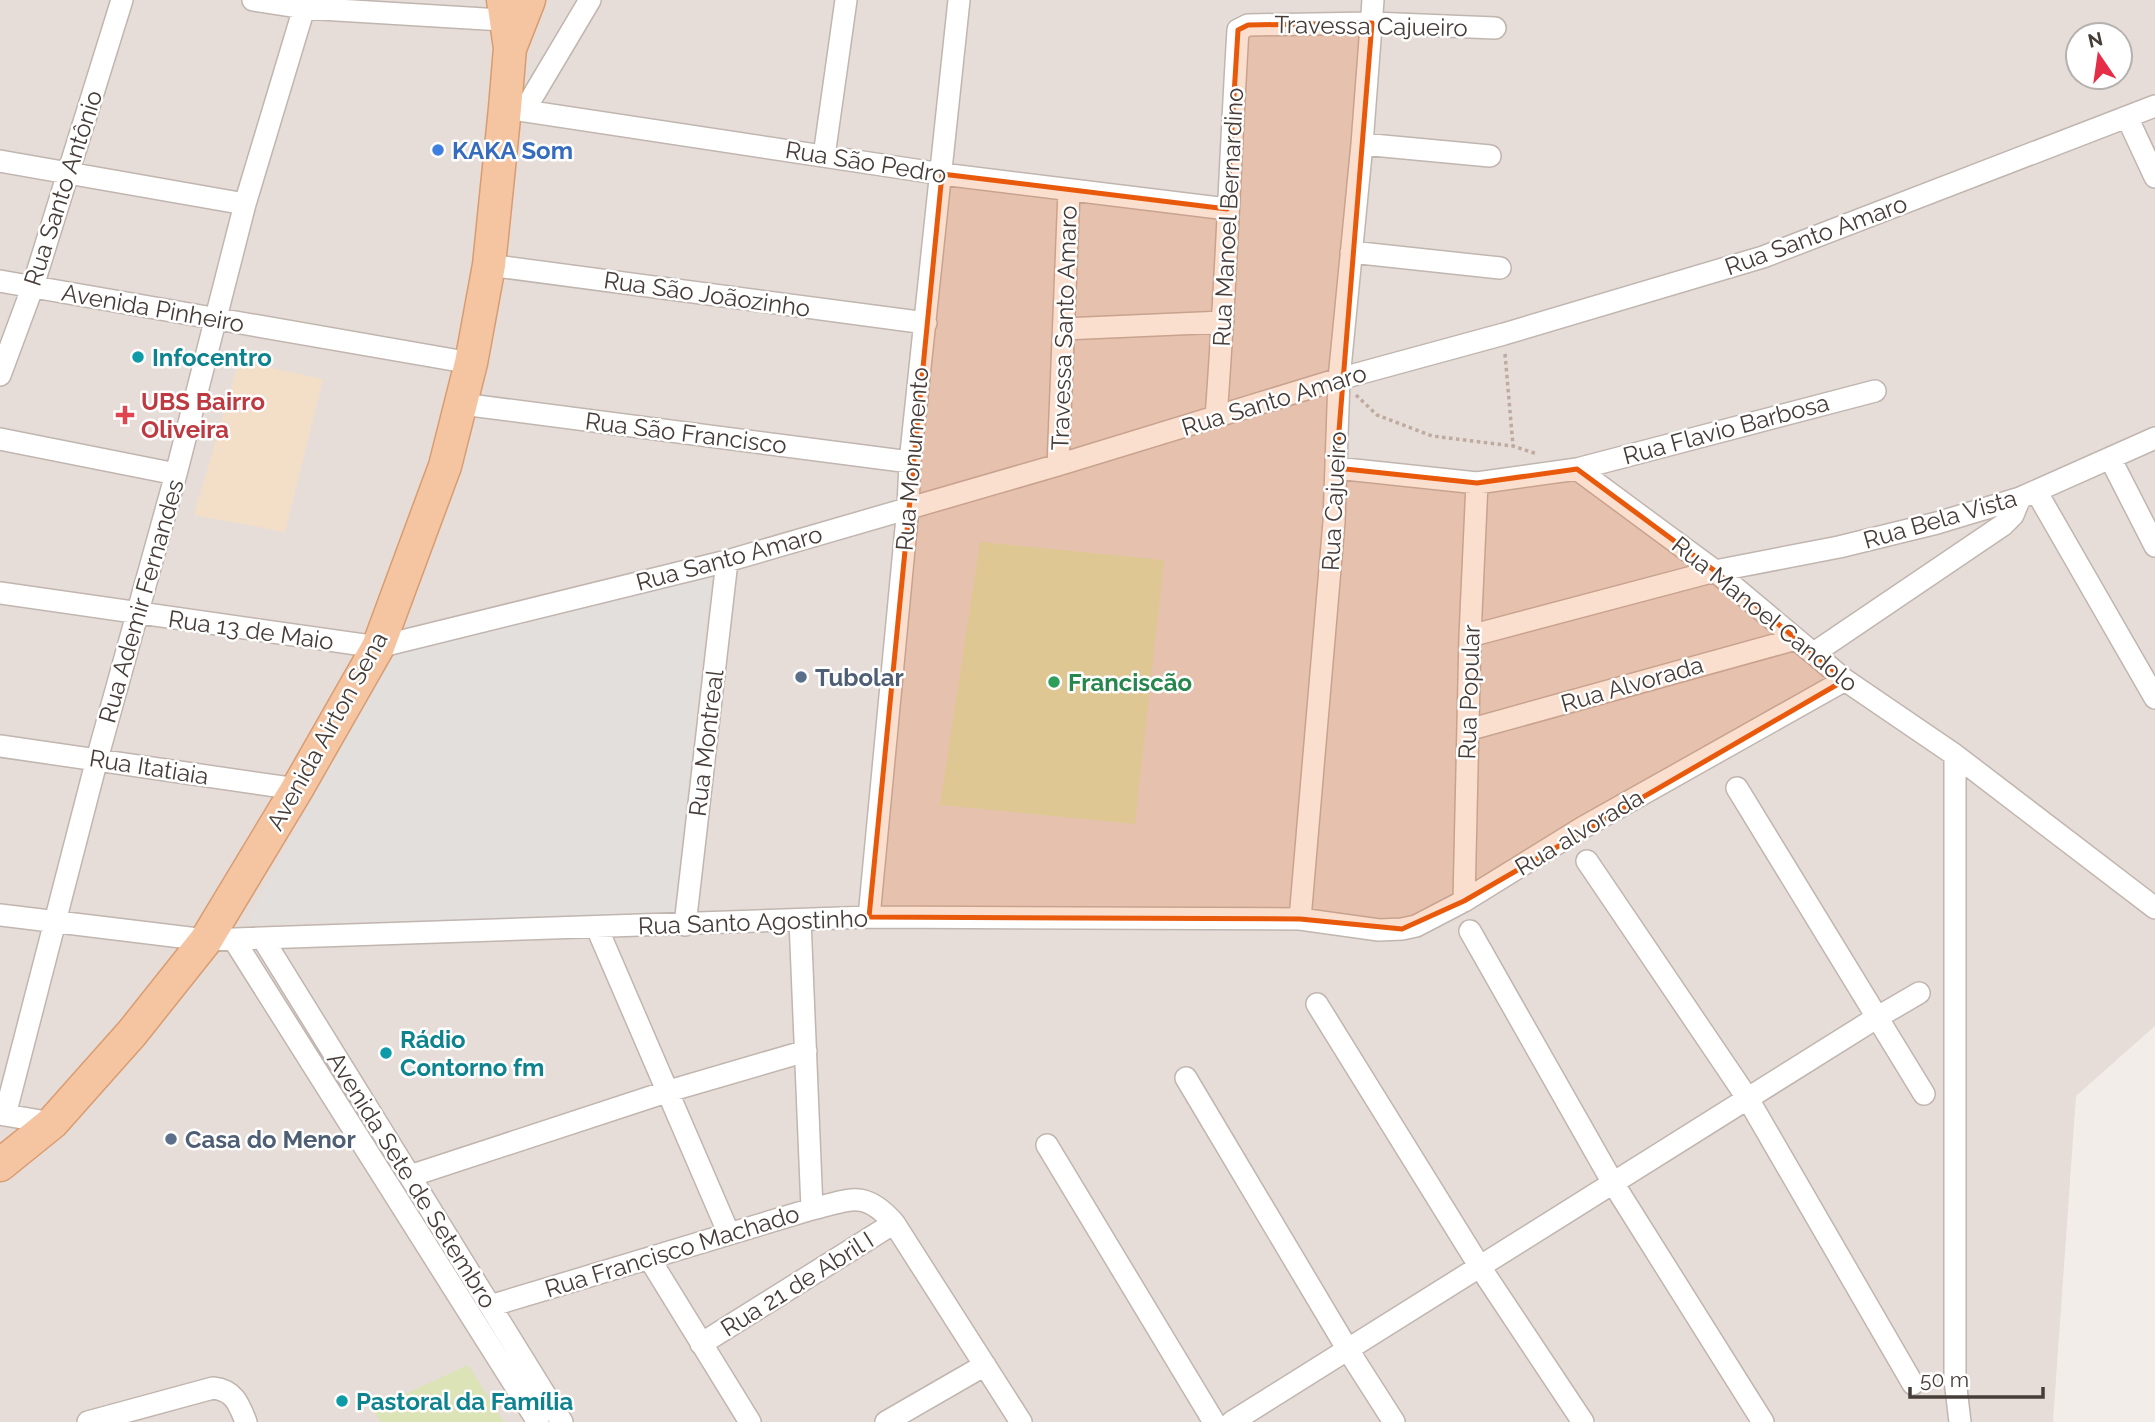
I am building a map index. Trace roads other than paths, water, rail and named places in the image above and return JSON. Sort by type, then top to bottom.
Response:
[{"type":"main road","name":"Avenida Airton Sena","points":[[0,1165],[52,1123],[220,940],[297,789],[378,647],[445,466],[471,363],[515,109],[514,18]]},
{"type":"street","name":"Rua Santo Antônio","points":[[0,375],[33,286],[122,0]]},
{"type":"street","points":[[253,0],[304,8],[514,18]]},
{"type":"street","name":"Avenida Airton Sena","points":[[515,109],[590,0]]},
{"type":"street","points":[[824,156],[846,0]]},
{"type":"street","name":"Rua Monumento","points":[[869,918],[910,462],[959,0]]},
{"type":"street","name":"Rua Cajueiro","points":[[1300,919],[1324,657],[1339,379],[1373,0]]},
{"type":"street","name":"Rua Ademir Fernandes","points":[[3,1115],[97,759],[139,614],[244,204],[304,8]]},
{"type":"street","name":"Travessa Cajueiro","points":[[1248,25],[1372,23],[1495,28]]},
{"type":"street","name":"Rua Manoel Bernardino","points":[[1216,417],[1238,30],[1248,25]]},
{"type":"street","name":"Rua Santo Amaro","points":[[378,647],[727,561],[1058,465],[1339,379],[1504,334],[1763,257],[2155,106]]},
{"type":"street","name":"Rua São Pedro","points":[[515,109],[942,174],[1227,209]]},
{"type":"street","points":[[2127,117],[2155,177]]},
{"type":"street","points":[[1362,144],[1490,156]]},
{"type":"street","points":[[0,161],[244,204]]},
{"type":"street","name":"Travessa Santo Amaro","points":[[1058,465],[1069,191]]},
{"type":"street","points":[[1351,252],[1500,268]]},
{"type":"street","name":"Rua São Joãozinho","points":[[489,265],[926,323]]},
{"type":"street","name":"Avenida Pinheiro","points":[[0,281],[471,363]]},
{"type":"street","points":[[1063,330],[1223,322]]},
{"type":"street","name":"Rua Flavio Barbosa","points":[[1336,468],[1477,483],[1577,469],[1875,391]]},
{"type":"street","name":"Rua São Francisco","points":[[462,404],[910,462]]},
{"type":"street","name":"Rua Bela Vista","points":[[1470,636],[1715,570],[1839,547],[1937,523],[2028,495],[2155,438]]},
{"type":"street","points":[[0,439],[176,474]]},
{"type":"street","points":[[2110,458],[2155,545]]},
{"type":"street","name":"Rua Manoel Candolo","points":[[1577,469],[1715,570],[1845,680],[1955,755],[2155,908]]},
{"type":"street","name":"Rua Popular","points":[[1464,901],[1470,636],[1477,483]]},
{"type":"street","points":[[1814,653],[2003,525],[2028,495],[2155,698]]},
{"type":"street","name":"Rua Montreal","points":[[685,925],[727,561]]},
{"type":"street","name":"Rua 13 de Maio","points":[[0,593],[378,647]]},
{"type":"street","name":"Rua Alvorada","points":[[1468,730],[1797,639]]},
{"type":"street","name":"Rua alvorada","points":[[1300,919],[1379,930],[1416,926],[1464,901],[1581,828],[1845,680]]},
{"type":"street","name":"Rua Itatiaia","points":[[0,746],[297,789]]},
{"type":"street","points":[[1955,755],[1955,1380],[1961,1422]]},
{"type":"street","points":[[1737,788],[1924,1094]]},
{"type":"street","points":[[1587,861],[1748,1099],[1913,1384]]},
{"type":"street","name":"Rua Santo Agostinho","points":[[0,915],[220,940],[869,918],[1300,919]]},
{"type":"street","points":[[800,920],[813,1209]]},
{"type":"street","points":[[597,928],[729,1234]]},
{"type":"street","points":[[1470,930],[1613,1183],[1763,1422]]},
{"type":"street","name":"Avenida Sete de Setembro","points":[[263,939],[562,1422]]},
{"type":"street","name":"Avenida Sete de Setembro","points":[[220,940],[538,1422]]},
{"type":"street","points":[[1232,1422],[1919,993]]},
{"type":"street","points":[[1317,1004],[1480,1267],[1583,1422]]},
{"type":"street","points":[[410,1176],[669,1091],[806,1051]]},
{"type":"street","points":[[1186,1078],[1348,1350],[1394,1422]]},
{"type":"street","points":[[3,1115],[52,1123]]},
{"type":"street","points":[[1047,1145],[1214,1422]]},
{"type":"street","name":"Rua Francisco Machado","points":[[490,1306],[854,1199],[869,1201],[894,1223]]},
{"type":"street","points":[[894,1223],[1021,1422]]},
{"type":"street","name":"Rua 21 de Abril I","points":[[701,1344],[894,1223]]},
{"type":"street","points":[[649,1258],[750,1422]]},
{"type":"street","points":[[886,1422],[985,1365]]},
{"type":"street","points":[[88,1422],[213,1388],[227,1391],[237,1402],[246,1422]]},
{"type":"place","name":"KAKA Som","points":[[438,150]]},
{"type":"place","name":"Infocentro","points":[[138,357]]},
{"type":"place","name":"UBS Bairro Oliveira","points":[[125,415]]},
{"type":"place","name":"Tubolar","points":[[801,677]]},
{"type":"place","name":"Franciscão","points":[[1054,682]]},
{"type":"place","name":"Rádio Contorno fm","points":[[386,1053]]},
{"type":"place","name":"Casa do Menor","points":[[171,1139]]},
{"type":"place","name":"Pastoral da Família","points":[[342,1401]]}]
